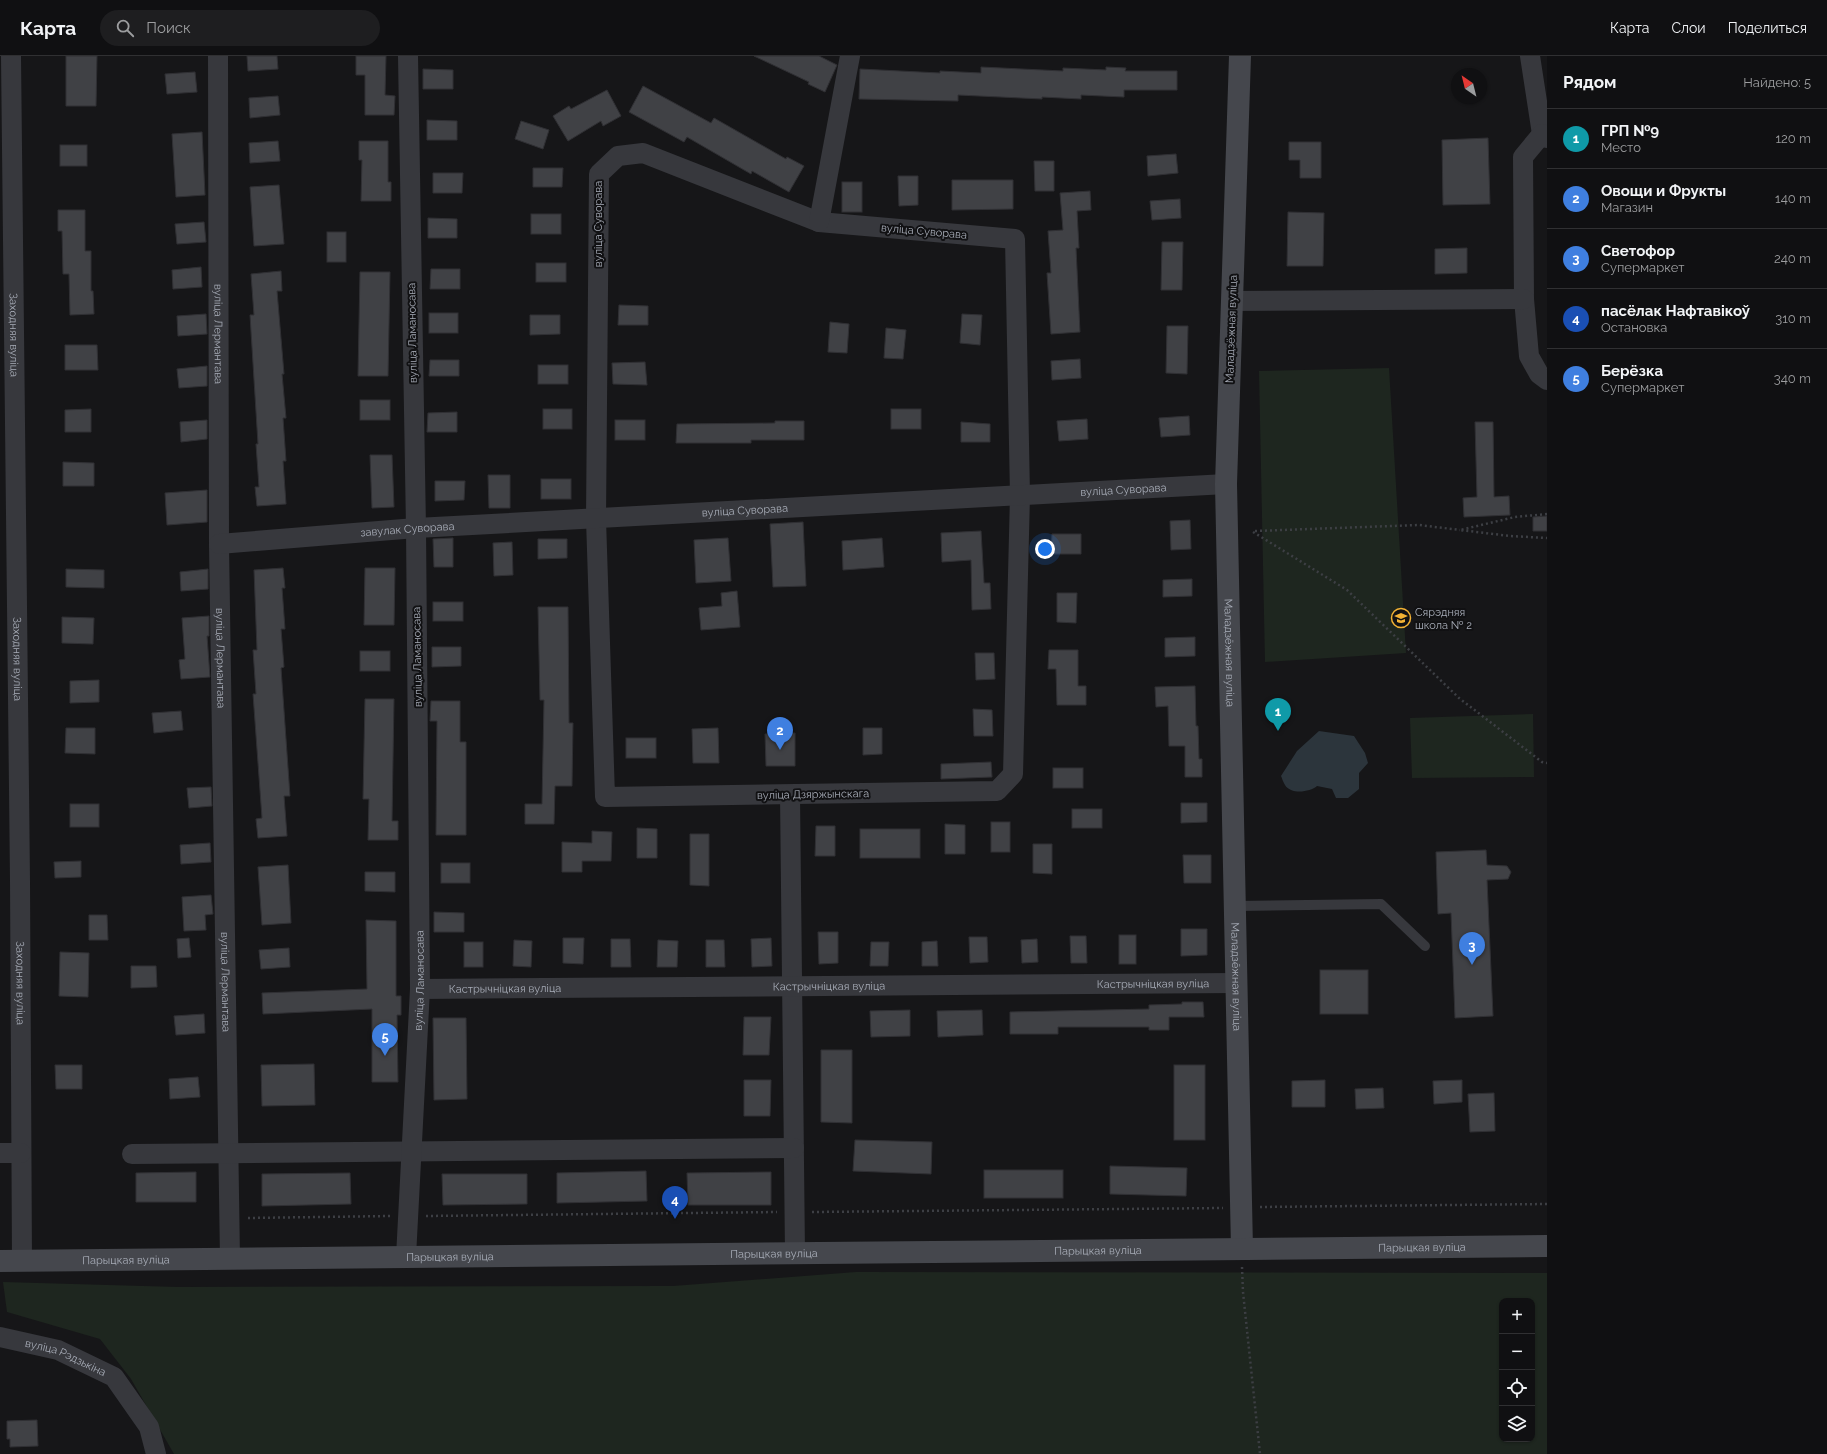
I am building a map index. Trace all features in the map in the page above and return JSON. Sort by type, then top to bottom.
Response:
[{"type":"main road","name":"Маладзёжная вуліца","points":[[1240,56],[1226,484],[1242,1249]]},
{"type":"main road","name":"Парыцкая вуліца","points":[[0,1261],[1547,1246]]},
{"type":"street","name":"Заходняя вуліца","points":[[11,56],[7,386],[20,881],[22,1261]]},
{"type":"street","name":"вуліца Лермантава","points":[[218,56],[219,544],[230,1259]]},
{"type":"street","name":"вуліца Ламаносава","points":[[406,1257],[420,989],[416,528],[408,56]]},
{"type":"street","points":[[819,222],[850,56]]},
{"type":"street","points":[[1530,56],[1544,136],[1523,157],[1524,299],[1529,356],[1540,374],[1547,380]]},
{"type":"street","name":"вуліца Суворава","points":[[1020,495],[1015,239],[819,222],[643,153],[618,156],[599,174],[596,519],[1226,484]]},
{"type":"street","points":[[1232,301],[1524,299]]},
{"type":"street","name":"вуліца Дзяржынскага","points":[[596,519],[605,797],[997,791],[1014,774],[1020,495]]},
{"type":"street","name":"завулак Суворава","points":[[219,544],[416,528],[596,519]]},
{"type":"street","points":[[790,794],[795,1253]]},
{"type":"street","name":"Кастрычніцкая вуліца","points":[[420,989],[792,985],[1237,983]]},
{"type":"street","points":[[132,1154],[794,1148]]},
{"type":"street","points":[[0,1153],[21,1153]]},
{"type":"street","name":"вуліца Рэдзькіна","points":[[0,1337],[58,1350],[114,1377],[149,1427],[156,1454]]},
{"type":"lane","points":[[1236,906],[1381,904],[1425,946]]},
{"type":"path","points":[[1460,530],[1515,517],[1547,514]]},
{"type":"path","points":[[1547,538],[1510,536],[1419,525],[1253,532],[1347,590],[1459,698],[1542,762],[1547,763]]},
{"type":"path","points":[[229,1218],[1547,1204]]},
{"type":"path","points":[[1243,1274],[1243,1292],[1260,1454]]},
{"type":"shaded area","points":[[1389,368],[1406,653],[1265,662],[1259,371]]},
{"type":"shaded area","points":[[1533,714],[1534,777],[1412,778],[1410,718]]},
{"type":"shaded area","points":[[1319,731],[1354,736],[1365,753],[1368,763],[1359,773],[1359,789],[1348,798],[1336,798],[1332,789],[1317,786],[1310,790],[1301,792],[1292,790],[1285,785],[1283,781],[1281,776],[1297,751]]},
{"type":"shaded area","points":[[856,1272],[1547,1273],[1547,1454],[174,1454],[131,1379],[100,1339],[7,1312],[3,1282],[178,1287],[673,1286]]},
{"type":"building","points":[[66,56],[97,56],[96,106],[66,106]]},
{"type":"building","points":[[247,56],[277,56],[278,69],[248,71]]},
{"type":"building","points":[[356,56],[386,56],[385,95],[395,96],[394,115],[365,115],[365,75],[356,75]]},
{"type":"building","points":[[754,56],[819,56],[837,65],[825,92],[808,84],[809,82]]},
{"type":"building","points":[[981,67],[1063,71],[1063,68],[1106,70],[1106,67],[1126,68],[1125,71],[1177,71],[1177,90],[1124,90],[1124,97],[1081,95],[1081,99],[1042,97],[1042,99],[958,95],[958,101],[859,99],[860,69],[940,73],[940,71],[981,73]]},
{"type":"building","points":[[423,69],[453,70],[453,89],[423,89]]},
{"type":"building","points":[[195,72],[197,92],[167,94],[165,74]]},
{"type":"building","points":[[643,86],[711,123],[714,118],[786,159],[787,157],[804,166],[789,192],[752,171],[751,174],[687,137],[684,142],[629,112]]},
{"type":"building","points":[[607,90],[621,116],[603,126],[601,121],[568,141],[553,116],[569,106],[571,109]]},
{"type":"building","points":[[278,96],[280,115],[250,118],[249,98]]},
{"type":"building","points":[[427,120],[457,121],[457,140],[427,140]]},
{"type":"building","points":[[521,121],[549,130],[543,149],[515,139]]},
{"type":"building","points":[[202,132],[205,195],[176,197],[172,134]]},
{"type":"building","points":[[1488,138],[1490,204],[1443,205],[1442,140]]},
{"type":"building","points":[[278,141],[280,161],[250,163],[249,143]]},
{"type":"building","points":[[359,141],[388,141],[388,182],[391,182],[391,201],[361,201],[362,160],[359,160]]},
{"type":"building","points":[[1289,142],[1321,142],[1321,178],[1300,178],[1300,160],[1289,160]]},
{"type":"building","points":[[60,145],[87,145],[87,166],[60,166]]},
{"type":"building","points":[[1176,154],[1178,173],[1148,176],[1147,156]]},
{"type":"building","points":[[1034,161],[1054,161],[1054,191],[1035,191]]},
{"type":"building","points":[[533,168],[563,168],[562,187],[533,187]]},
{"type":"building","points":[[433,173],[463,173],[462,193],[433,193]]},
{"type":"building","points":[[898,176],[918,176],[918,205],[899,206]]},
{"type":"building","points":[[952,180],[1013,180],[1013,209],[952,210]]},
{"type":"building","points":[[842,182],[862,182],[862,212],[842,212]]},
{"type":"building","points":[[279,185],[284,244],[254,246],[250,187]]},
{"type":"building","points":[[1090,191],[1091,210],[1077,211],[1079,248],[1076,248],[1080,332],[1051,334],[1047,273],[1051,273],[1048,231],[1063,230],[1060,193]]},
{"type":"building","points":[[1180,199],[1181,218],[1152,220],[1150,201]]},
{"type":"building","points":[[58,210],[85,210],[85,251],[91,251],[91,291],[93,291],[94,314],[70,315],[69,274],[63,274],[62,231],[58,231]]},
{"type":"building","points":[[1288,212],[1324,213],[1323,266],[1287,266]]},
{"type":"building","points":[[531,214],[561,214],[561,234],[531,234]]},
{"type":"building","points":[[428,218],[457,219],[457,238],[428,238]]},
{"type":"building","points":[[204,222],[206,242],[177,244],[175,224]]},
{"type":"building","points":[[327,232],[346,232],[346,262],[327,262]]},
{"type":"building","points":[[1162,242],[1183,242],[1182,290],[1161,290]]},
{"type":"building","points":[[1467,248],[1467,273],[1435,274],[1435,249]]},
{"type":"building","points":[[536,263],[566,263],[566,282],[536,282]]},
{"type":"building","points":[[201,267],[202,287],[173,289],[172,270]]},
{"type":"building","points":[[431,269],[460,269],[460,289],[430,289]]},
{"type":"building","points":[[281,271],[282,291],[277,291],[286,418],[283,418],[286,461],[283,461],[286,504],[257,506],[255,487],[259,487],[256,444],[258,444],[250,315],[254,315],[251,274]]},
{"type":"building","points":[[360,272],[390,272],[388,376],[358,376]]},
{"type":"building","points":[[619,305],[648,306],[648,325],[618,325]]},
{"type":"building","points":[[429,313],[458,313],[458,333],[429,333]]},
{"type":"building","points":[[206,314],[207,334],[178,336],[177,316]]},
{"type":"building","points":[[962,314],[982,315],[980,345],[960,343]]},
{"type":"building","points":[[530,315],[560,315],[560,334],[530,335]]},
{"type":"building","points":[[830,322],[849,324],[847,353],[828,352]]},
{"type":"building","points":[[1167,326],[1188,326],[1187,374],[1166,373]]},
{"type":"building","points":[[886,328],[906,330],[903,359],[884,358]]},
{"type":"building","points":[[65,345],[97,345],[98,370],[65,370]]},
{"type":"building","points":[[1080,359],[1081,378],[1052,380],[1051,361]]},
{"type":"building","points":[[430,360],[459,360],[459,376],[429,376]]},
{"type":"building","points":[[645,362],[647,385],[613,384],[612,363]]},
{"type":"building","points":[[538,365],[568,365],[568,384],[538,384]]},
{"type":"building","points":[[207,366],[207,386],[179,388],[177,369]]},
{"type":"building","points":[[360,400],[390,400],[390,420],[360,420]]},
{"type":"building","points":[[91,409],[91,432],[65,432],[65,410]]},
{"type":"building","points":[[543,409],[572,409],[572,429],[543,429]]},
{"type":"building","points":[[891,409],[921,409],[921,429],[891,429]]},
{"type":"building","points":[[457,412],[457,432],[427,432],[428,413]]},
{"type":"building","points":[[1189,416],[1190,435],[1161,437],[1159,418]]},
{"type":"building","points":[[1087,419],[1088,439],[1059,441],[1057,421]]},
{"type":"building","points":[[207,420],[207,439],[181,442],[180,422]]},
{"type":"building","points":[[615,420],[645,420],[645,440],[615,440]]},
{"type":"building","points":[[775,421],[804,421],[804,440],[751,440],[751,443],[676,443],[677,424],[775,423]]},
{"type":"building","points":[[961,422],[990,424],[990,442],[961,442]]},
{"type":"building","points":[[1475,422],[1493,422],[1494,497],[1509,496],[1510,515],[1464,517],[1463,498],[1477,497]]},
{"type":"building","points":[[370,455],[392,455],[394,507],[372,508]]},
{"type":"building","points":[[63,462],[94,463],[94,486],[63,486]]},
{"type":"building","points":[[488,475],[510,475],[510,508],[489,508]]},
{"type":"building","points":[[541,479],[571,479],[571,499],[541,499]]},
{"type":"building","points":[[435,481],[465,481],[464,500],[435,501]]},
{"type":"building","points":[[207,490],[207,522],[167,525],[165,493]]},
{"type":"building","points":[[1547,516],[1547,531],[1533,531],[1533,517]]},
{"type":"building","points":[[1190,520],[1191,549],[1171,550],[1170,521]]},
{"type":"building","points":[[803,522],[806,586],[773,587],[770,524]]},
{"type":"building","points":[[981,531],[984,583],[990,583],[991,609],[972,610],[971,560],[942,562],[941,533]]},
{"type":"building","points":[[1052,534],[1081,534],[1081,554],[1051,554]]},
{"type":"building","points":[[453,538],[453,567],[434,567],[433,539]]},
{"type":"building","points":[[728,538],[731,581],[696,583],[694,540]]},
{"type":"building","points":[[882,538],[884,567],[843,570],[842,541]]},
{"type":"building","points":[[538,539],[567,539],[567,558],[538,559]]},
{"type":"building","points":[[512,542],[513,575],[494,576],[493,543]]},
{"type":"building","points":[[283,568],[285,588],[282,588],[285,629],[281,629],[284,667],[281,668],[290,796],[284,796],[287,836],[258,838],[256,819],[262,818],[253,694],[256,694],[253,650],[257,650],[254,570]]},
{"type":"building","points":[[365,568],[395,568],[394,625],[364,625]]},
{"type":"building","points":[[66,569],[104,570],[104,588],[66,587]]},
{"type":"building","points":[[208,569],[208,589],[181,591],[180,572]]},
{"type":"building","points":[[1192,579],[1192,596],[1163,597],[1163,580]]},
{"type":"building","points":[[737,591],[740,627],[701,630],[699,608],[722,606],[721,593]]},
{"type":"building","points":[[1057,593],[1077,593],[1076,623],[1057,622]]},
{"type":"building","points":[[433,602],[463,602],[463,621],[433,621]]},
{"type":"building","points":[[538,607],[568,607],[569,723],[573,723],[572,786],[555,786],[554,824],[525,824],[525,804],[542,804],[544,700],[540,700]]},
{"type":"building","points":[[209,616],[209,636],[207,636],[210,677],[181,679],[179,660],[185,659],[182,618]]},
{"type":"building","points":[[62,617],[94,618],[93,644],[62,643]]},
{"type":"building","points":[[1195,637],[1195,656],[1165,657],[1165,638]]},
{"type":"building","points":[[432,647],[461,647],[461,666],[432,667]]},
{"type":"building","points":[[1049,650],[1078,650],[1078,686],[1086,686],[1086,705],[1057,705],[1056,669],[1048,669]]},
{"type":"building","points":[[360,651],[390,651],[390,671],[360,671]]},
{"type":"building","points":[[975,653],[994,653],[995,679],[976,680]]},
{"type":"building","points":[[99,680],[99,702],[70,703],[70,681]]},
{"type":"building","points":[[1195,686],[1196,726],[1198,726],[1199,759],[1202,759],[1202,777],[1185,777],[1185,746],[1169,746],[1168,706],[1156,707],[1155,687]]},
{"type":"building","points":[[365,699],[394,699],[392,821],[398,821],[398,840],[368,840],[369,799],[363,799]]},
{"type":"building","points":[[431,701],[460,701],[460,742],[466,742],[466,835],[436,835],[437,721],[430,721]]},
{"type":"building","points":[[973,709],[992,710],[993,736],[974,736]]},
{"type":"building","points":[[181,711],[183,730],[154,733],[152,713]]},
{"type":"building","points":[[66,728],[95,728],[95,754],[65,753]]},
{"type":"building","points":[[718,728],[719,763],[693,763],[692,729]]},
{"type":"building","points":[[863,728],[882,728],[882,754],[863,755]]},
{"type":"building","points":[[795,733],[795,766],[766,766],[765,734]]},
{"type":"building","points":[[626,738],[656,738],[656,758],[626,758]]},
{"type":"building","points":[[991,762],[992,777],[941,779],[941,764]]},
{"type":"building","points":[[1053,768],[1083,768],[1083,788],[1053,788]]},
{"type":"building","points":[[211,787],[212,806],[189,808],[187,788]]},
{"type":"building","points":[[1181,803],[1207,803],[1207,822],[1181,823]]},
{"type":"building","points":[[70,804],[99,804],[99,827],[70,827]]},
{"type":"building","points":[[1072,809],[1102,809],[1102,828],[1072,828]]},
{"type":"building","points":[[991,822],[1010,822],[1010,852],[991,852]]},
{"type":"building","points":[[945,824],[965,825],[965,854],[945,854]]},
{"type":"building","points":[[816,826],[835,826],[835,856],[815,856]]},
{"type":"building","points":[[637,828],[657,829],[657,858],[637,858]]},
{"type":"building","points":[[860,829],[920,829],[920,858],[860,858]]},
{"type":"building","points":[[592,831],[612,832],[611,861],[582,861],[582,872],[562,872],[562,842],[592,843]]},
{"type":"building","points":[[690,834],[709,834],[709,886],[690,885]]},
{"type":"building","points":[[210,843],[211,862],[181,864],[180,845]]},
{"type":"building","points":[[1033,844],[1052,844],[1052,874],[1033,873]]},
{"type":"building","points":[[1486,850],[1487,865],[1507,866],[1511,872],[1508,879],[1487,880],[1493,1016],[1455,1018],[1451,913],[1438,914],[1436,852]]},
{"type":"building","points":[[1183,855],[1211,855],[1211,883],[1184,883]]},
{"type":"building","points":[[81,861],[81,877],[55,878],[54,862]]},
{"type":"building","points":[[441,863],[470,863],[470,883],[441,883]]},
{"type":"building","points":[[288,865],[291,923],[262,925],[258,867]]},
{"type":"building","points":[[365,872],[395,872],[395,892],[365,891]]},
{"type":"building","points":[[211,895],[213,914],[205,915],[206,930],[184,931],[182,897]]},
{"type":"building","points":[[434,912],[464,913],[464,932],[434,932]]},
{"type":"building","points":[[89,915],[107,915],[108,940],[89,940]]},
{"type":"building","points":[[366,920],[396,921],[396,996],[401,996],[401,1015],[397,1015],[398,1082],[372,1082],[372,1009],[263,1014],[262,993],[367,989]]},
{"type":"building","points":[[1181,929],[1207,929],[1207,955],[1181,956]]},
{"type":"building","points":[[818,932],[838,932],[838,963],[819,964]]},
{"type":"building","points":[[1119,935],[1136,935],[1136,964],[1119,964]]},
{"type":"building","points":[[1070,936],[1086,936],[1087,963],[1071,963]]},
{"type":"building","points":[[969,937],[987,937],[988,962],[970,963]]},
{"type":"building","points":[[189,938],[191,957],[178,958],[177,939]]},
{"type":"building","points":[[563,938],[584,938],[583,964],[563,963]]},
{"type":"building","points":[[771,938],[772,966],[752,967],[751,939]]},
{"type":"building","points":[[611,939],[630,939],[631,967],[611,967]]},
{"type":"building","points":[[1037,939],[1038,962],[1022,963],[1021,940]]},
{"type":"building","points":[[514,940],[532,941],[531,967],[513,966]]},
{"type":"building","points":[[658,940],[678,941],[677,967],[657,967]]},
{"type":"building","points":[[706,940],[724,940],[725,967],[706,967]]},
{"type":"building","points":[[937,941],[938,966],[922,966],[922,942]]},
{"type":"building","points":[[464,942],[483,942],[483,967],[464,967]]},
{"type":"building","points":[[871,942],[889,942],[888,966],[870,966]]},
{"type":"building","points":[[289,948],[290,967],[261,969],[259,950]]},
{"type":"building","points":[[60,952],[89,953],[88,997],[59,996]]},
{"type":"building","points":[[131,966],[156,966],[157,987],[131,988]]},
{"type":"building","points":[[1320,970],[1368,970],[1368,1014],[1320,1014]]},
{"type":"building","points":[[1182,1002],[1203,1002],[1204,1017],[1169,1017],[1169,1030],[1149,1030],[1149,1027],[1058,1027],[1058,1034],[1010,1034],[1010,1012],[1149,1009],[1149,1005],[1182,1004]]},
{"type":"building","points":[[910,1010],[910,1036],[871,1037],[870,1011]]},
{"type":"building","points":[[982,1010],[983,1035],[938,1037],[937,1011]]},
{"type":"building","points":[[204,1014],[205,1033],[176,1035],[174,1016]]},
{"type":"building","points":[[744,1017],[771,1017],[769,1055],[743,1055]]},
{"type":"building","points":[[433,1018],[466,1018],[467,1099],[434,1100]]},
{"type":"building","points":[[821,1050],[852,1050],[852,1123],[821,1122]]},
{"type":"building","points":[[314,1064],[315,1105],[262,1106],[261,1065]]},
{"type":"building","points":[[55,1065],[82,1065],[82,1089],[56,1089]]},
{"type":"building","points":[[1174,1065],[1205,1065],[1205,1140],[1174,1140]]},
{"type":"building","points":[[198,1077],[200,1097],[170,1099],[169,1079]]},
{"type":"building","points":[[744,1080],[771,1080],[770,1116],[744,1116]]},
{"type":"building","points":[[1325,1080],[1325,1107],[1292,1107],[1292,1081]]},
{"type":"building","points":[[1462,1080],[1462,1102],[1434,1104],[1433,1081]]},
{"type":"building","points":[[1383,1088],[1384,1108],[1356,1109],[1355,1089]]},
{"type":"building","points":[[1494,1093],[1495,1131],[1470,1132],[1468,1094]]},
{"type":"building","points":[[855,1140],[932,1142],[931,1174],[853,1171]]},
{"type":"building","points":[[1110,1166],[1187,1168],[1186,1196],[1110,1194]]},
{"type":"building","points":[[984,1170],[1063,1170],[1063,1198],[984,1198]]},
{"type":"building","points":[[646,1171],[647,1201],[557,1203],[557,1173]]},
{"type":"building","points":[[196,1172],[196,1202],[136,1202],[136,1173]]},
{"type":"building","points":[[771,1172],[771,1205],[688,1205],[687,1173]]},
{"type":"building","points":[[350,1173],[351,1204],[262,1206],[262,1174]]},
{"type":"building","points":[[442,1174],[527,1174],[527,1204],[443,1205]]},
{"type":"building","points":[[37,1420],[38,1446],[10,1447],[10,1439],[7,1439],[7,1421]]},
{"type":"place","name":"Сярэдняя школа № 2","points":[[1401,618]]},
{"type":"place","name":"ГРП №9","points":[[1278,731]]},
{"type":"place","name":"Овощи и Фрукты","points":[[780,750]]},
{"type":"place","name":"Светофор","points":[[1472,965]]},
{"type":"place","name":"Берёзка","points":[[385,1056]]},
{"type":"place","name":"пасёлак Нафтавікоў","points":[[675,1219]]}]
